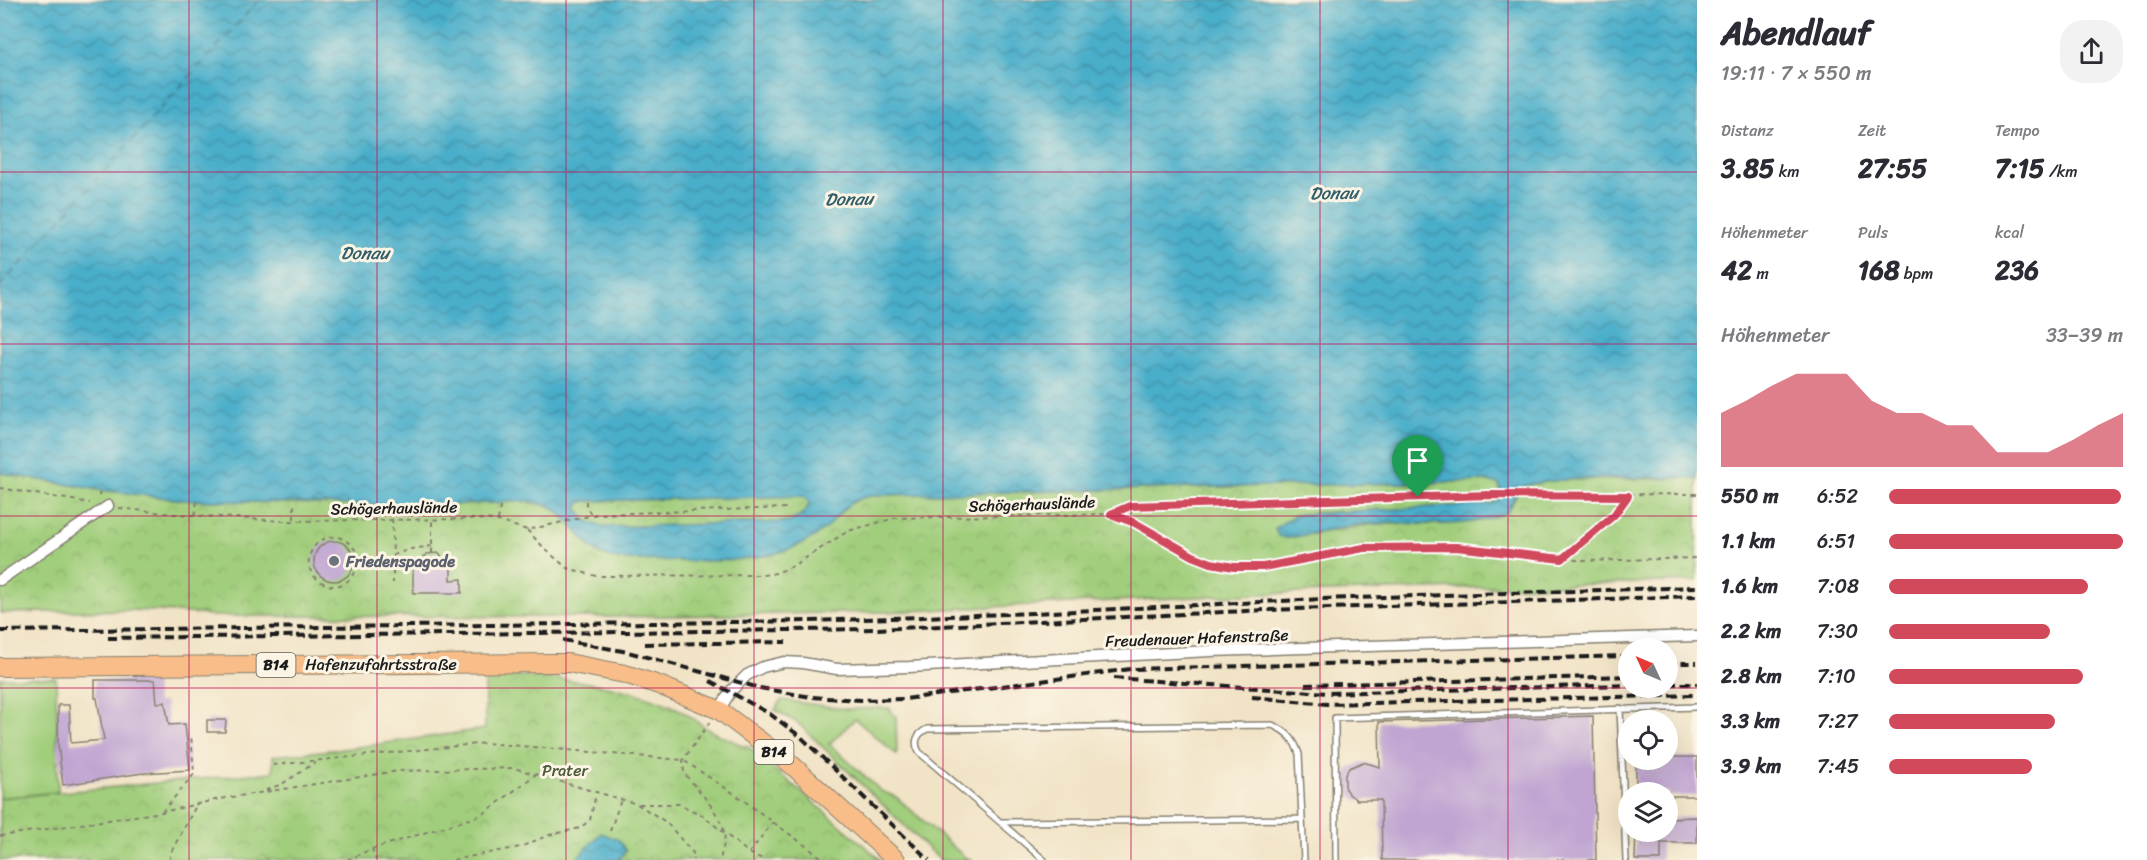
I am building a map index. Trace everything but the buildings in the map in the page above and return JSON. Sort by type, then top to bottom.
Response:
[{"type":"main road","name":"Hafenzufahrtsstraße","points":[[0,667],[568,663],[625,674],[659,685],[719,710]]},
{"type":"main road","name":"B14","points":[[719,710],[792,765],[896,860]]},
{"type":"street","points":[[0,580],[108,506]]},
{"type":"street","name":"Freudenauer Hafenstraße","points":[[719,710],[731,691],[747,675],[763,667],[784,663],[802,663],[837,669],[909,667],[1210,651],[1697,636]]},
{"type":"lane","points":[[1336,860],[1335,718],[1697,707]]},
{"type":"lane","points":[[1620,708],[1626,860]]},
{"type":"lane","points":[[1044,860],[919,752],[916,740],[921,732],[927,729],[1272,725],[1289,734],[1299,754],[1304,860]]},
{"type":"lane","points":[[1002,822],[1302,819]]},
{"type":"path","name":"Schögerhauslände","points":[[0,488],[108,506],[195,515],[294,521],[475,519],[498,521],[527,530],[592,516],[788,507]]},
{"type":"path","points":[[99,496],[100,490]]},
{"type":"path","name":"Schögerhauslände","points":[[527,530],[567,568],[596,576],[763,575],[776,573],[793,566],[848,531],[895,518],[1111,514],[1130,506],[1491,495],[1697,494]]},
{"type":"path","points":[[1562,559],[1614,515],[1628,496]]},
{"type":"path","points":[[195,515],[197,501]]},
{"type":"path","points":[[586,501],[586,507],[592,516]]},
{"type":"path","points":[[498,521],[501,502]]},
{"type":"path","points":[[294,504],[294,521]]},
{"type":"path","points":[[392,505],[393,583]]},
{"type":"path","points":[[1111,514],[1144,528],[1193,556],[1211,563],[1234,567],[1263,567],[1364,548],[1456,547],[1584,561],[1697,558]]},
{"type":"path","points":[[432,519],[432,553]]},
{"type":"path","points":[[332,536],[345,539],[359,556],[364,556],[364,561],[364,567],[358,567],[348,581],[335,586],[318,580],[310,569],[309,562],[313,548],[318,542],[332,536]]},
{"type":"path","points":[[393,555],[432,546]]},
{"type":"path","points":[[354,562],[393,562]]},
{"type":"path","points":[[719,710],[683,760],[684,773],[710,805],[724,832],[720,860]]},
{"type":"path","points":[[162,812],[194,774],[191,734]]},
{"type":"path","points":[[273,765],[486,743],[683,760],[736,795],[825,860]]},
{"type":"path","points":[[261,793],[282,784],[317,761]]},
{"type":"path","points":[[0,836],[162,812],[197,804],[398,771],[513,768],[637,804],[679,804],[702,815],[749,853],[765,860]]},
{"type":"path","points":[[347,860],[372,849],[482,815],[535,775]]},
{"type":"path","points":[[453,860],[519,847],[549,835],[580,828],[590,820],[596,793]]},
{"type":"path","points":[[610,831],[621,800]]},
{"type":"path","points":[[170,860],[170,854],[197,804]]},
{"type":"path","points":[[637,804],[666,822],[693,853],[694,860]]},
{"type":"path","points":[[749,853],[773,822]]},
{"type":"path","points":[[372,849],[376,860]]},
{"type":"green space","points":[[0,473],[100,490],[184,500],[392,505],[528,501],[550,506],[558,511],[600,554],[727,560],[773,555],[838,515],[850,504],[861,498],[877,495],[1488,481],[1499,484],[1501,493],[1498,500],[1491,504],[1303,514],[1278,526],[1287,538],[1375,524],[1443,524],[1479,521],[1512,505],[1518,490],[1523,486],[1559,480],[1697,478],[1697,581],[1260,594],[887,612],[612,617],[214,616],[134,610],[0,613]]},
{"type":"green space","points":[[803,496],[809,502],[809,506],[790,522],[603,527],[587,521],[577,508],[580,503],[586,501]]},
{"type":"green space","name":"Prater","points":[[485,674],[558,679],[606,686],[630,691],[676,708],[711,731],[744,747],[746,745],[881,860],[0,860],[0,798],[273,772],[273,756],[351,748],[485,729]]},
{"type":"green space","points":[[0,678],[56,678],[58,792],[0,798]]},
{"type":"green space","points":[[781,700],[846,709],[889,708],[896,717],[897,755],[855,719],[829,744],[881,791],[896,797],[966,858],[973,860],[940,860],[798,723],[775,710]]},
{"type":"water","name":"Donau","points":[[0,0],[1697,0],[1697,478],[1605,478],[1552,481],[1521,488],[1507,512],[1478,521],[1449,524],[1363,524],[1287,538],[1278,536],[1275,528],[1295,515],[1491,504],[1498,500],[1501,493],[1499,484],[1488,481],[877,495],[851,503],[810,540],[778,553],[736,560],[691,561],[627,560],[600,554],[558,511],[550,506],[528,501],[449,505],[359,505],[184,500],[100,490],[0,473]],"holes":[[[803,496],[809,502],[805,512],[790,522],[603,527],[587,521],[577,508],[580,503],[586,501]]]},
{"type":"water","points":[[601,833],[619,840],[626,851],[619,860],[575,860]]},
{"type":"ferry route","points":[[0,286],[259,0]]},
{"type":"railway","points":[[0,631],[810,621],[1322,599],[1697,587]]},
{"type":"railway","points":[[108,638],[878,629],[1266,610],[1697,596]]},
{"type":"railway","points":[[563,640],[628,652],[760,688],[811,697],[861,700],[905,699],[1131,669],[1618,656]]},
{"type":"railway","points":[[645,644],[786,642]]},
{"type":"railway","points":[[1678,663],[1697,663]]},
{"type":"railway","points":[[1305,685],[1618,676]]},
{"type":"railway","points":[[1114,678],[1327,693],[1618,685]]},
{"type":"railway","points":[[710,681],[770,714],[801,737],[929,860]]},
{"type":"railway","points":[[1678,684],[1697,684]]},
{"type":"railway","points":[[1252,697],[1327,704],[1697,695]]},
{"type":"place","name":"Friedenspagode","points":[[334,561]]},
{"type":"route","points":[[1628,496],[1614,515],[1562,559],[1456,547],[1364,548],[1263,567],[1234,567],[1211,563],[1193,556],[1153,532],[1111,514],[1130,506],[1418,497],[1628,496]]}]
